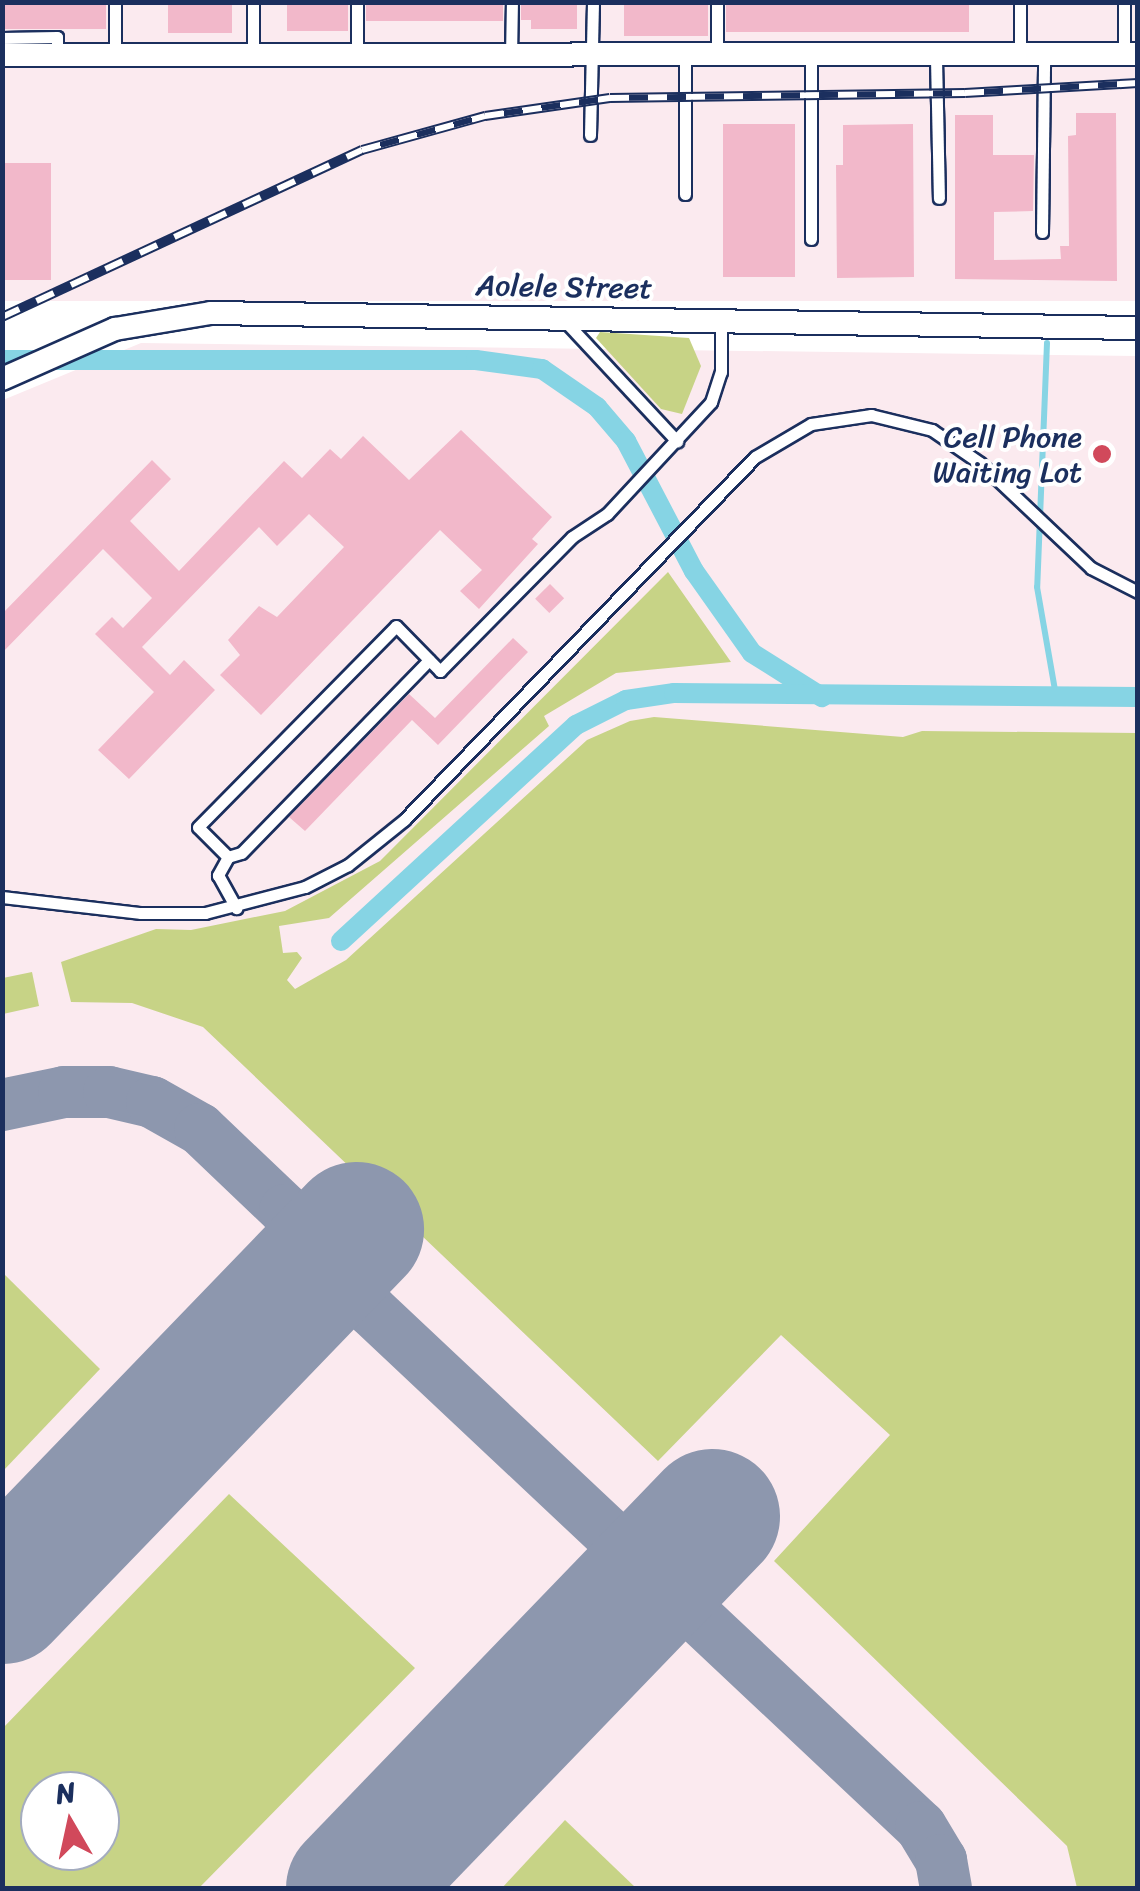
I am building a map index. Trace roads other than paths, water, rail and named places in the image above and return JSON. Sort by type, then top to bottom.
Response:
[{"type":"street","points":[[2,55],[717,59],[1131,55]]},
{"type":"street","name":"Aolele Street","points":[[2,379],[89,338],[151,320],[211,313],[721,318],[1138,328]]},
{"type":"lane","points":[[115,2],[115,56]]},
{"type":"lane","points":[[253,2],[254,56]]},
{"type":"lane","points":[[357,2],[357,56]]},
{"type":"lane","points":[[511,57],[512,2]]},
{"type":"lane","points":[[590,134],[592,2]]},
{"type":"lane","points":[[717,2],[717,59]]},
{"type":"lane","points":[[1020,2],[1032,58],[1042,232]]},
{"type":"lane","points":[[1124,2],[1131,55]]},
{"type":"lane","points":[[2,38],[57,37],[57,56]]},
{"type":"lane","points":[[685,57],[686,194]]},
{"type":"lane","points":[[810,58],[810,239]]},
{"type":"lane","points":[[936,58],[940,198]]},
{"type":"lane","points":[[561,316],[677,441]]},
{"type":"lane","points":[[228,856],[198,827],[396,626],[440,671],[572,537],[634,486],[677,441],[718,388],[721,318]]},
{"type":"lane","points":[[2,897],[170,916],[236,908],[326,877],[386,836],[697,515],[791,432],[871,415],[912,422],[948,438],[1074,554],[1138,592]]},
{"type":"lane","points":[[236,908],[218,875],[228,856],[241,853],[429,660]]},
{"type":"waterway","points":[[1047,343],[1037,587],[1056,696]]},
{"type":"waterway","points":[[2,360],[476,360],[542,369],[597,407],[626,441],[694,571],[752,653],[822,697]]},
{"type":"waterway","points":[[341,941],[576,725],[626,700],[674,693],[1138,697]]},
{"type":"railway","points":[[2,317],[362,150],[485,116],[610,98],[965,93],[1138,83]]},
{"type":"place","name":"Cell Phone Waiting Lot","points":[[1102,454]]}]
